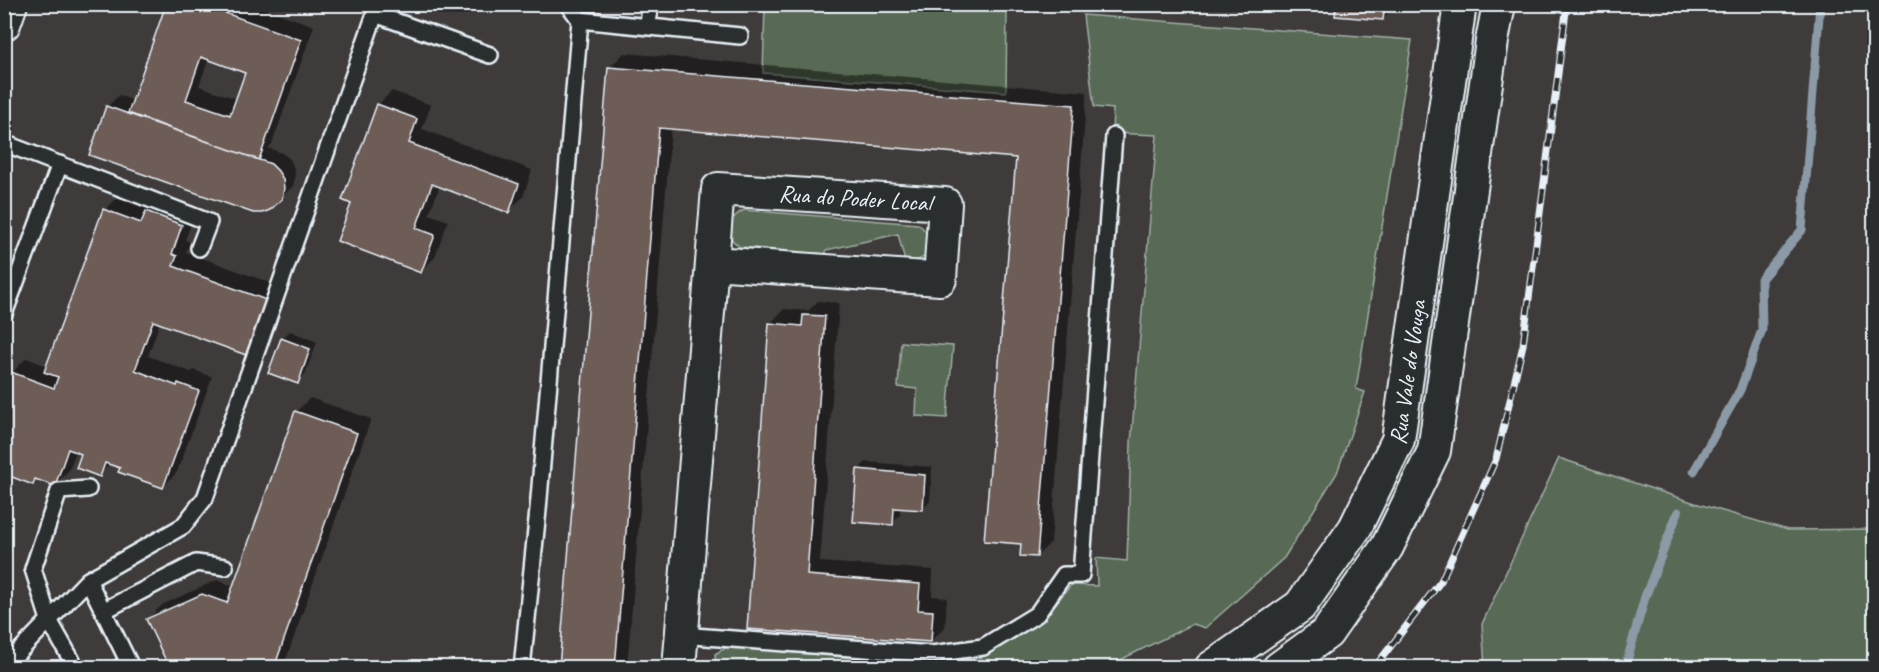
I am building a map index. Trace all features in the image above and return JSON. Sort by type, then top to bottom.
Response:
[{"type":"street","points":[[4,24],[11,4]]},
{"type":"street","name":"Rua Vale do Vouga","points":[[1211,668],[1300,606],[1355,528],[1398,440],[1460,4]]},
{"type":"street","name":"Rua Vale do Vouga","points":[[1279,668],[1327,633],[1388,547],[1434,451],[1499,4]]},
{"type":"street","name":"Rua do Poder Local","points":[[678,668],[718,189],[945,204],[940,279],[713,263]]},
{"type":"lane","points":[[522,668],[580,20],[568,4]]},
{"type":"lane","points":[[648,27],[650,4]]},
{"type":"lane","points":[[4,667],[88,580],[183,526],[205,498],[375,14],[490,55]]},
{"type":"lane","points":[[580,20],[740,36]]},
{"type":"lane","points":[[680,635],[932,654],[982,646],[1037,614],[1064,575],[1082,575],[1114,136]]},
{"type":"lane","points":[[4,143],[209,222],[199,248]]},
{"type":"lane","points":[[4,314],[60,164]]},
{"type":"lane","points":[[76,668],[49,620],[33,569],[59,491],[88,489]]},
{"type":"lane","points":[[103,611],[196,563],[225,567]]},
{"type":"lane","points":[[88,580],[129,663],[119,668]]},
{"type":"green space","points":[[765,5],[948,5],[1007,9],[1006,92],[763,73]]},
{"type":"green space","points":[[1083,15],[1412,40],[1356,389],[1365,392],[1337,473],[1284,558],[1205,628],[1193,624],[1106,667],[716,668],[715,654],[727,647],[930,664],[985,653],[1043,619],[1071,585],[1097,586],[1096,558],[1127,561],[1131,443],[1157,135],[1112,133],[1113,109],[1094,107]]},
{"type":"green space","points":[[744,210],[918,224],[929,237],[930,249],[921,258],[905,261],[898,234],[826,250],[826,254],[740,247],[731,238],[728,228],[733,218]]},
{"type":"green space","points":[[901,342],[953,346],[947,418],[916,416],[917,389],[898,387]]},
{"type":"green space","points":[[1559,458],[1695,503],[1788,530],[1874,529],[1874,667],[1485,667],[1482,624]]},
{"type":"building","points":[[166,4],[200,4],[301,40],[259,160],[128,113]],"holes":[[[201,57],[245,73],[230,115],[186,100]]]},
{"type":"building","points":[[201,4],[220,4],[218,11]]},
{"type":"building","points":[[1336,4],[1385,4],[1383,20],[1335,16]]},
{"type":"building","points":[[608,67],[1074,105],[1037,557],[1020,556],[1021,544],[984,541],[1016,158],[659,128],[615,668],[559,668]]},
{"type":"building","points":[[377,104],[417,119],[409,143],[519,184],[509,213],[432,184],[416,228],[435,235],[421,273],[337,241],[351,204],[342,200]]},
{"type":"building","points":[[106,106],[271,164],[283,179],[282,199],[270,210],[253,213],[89,155]]},
{"type":"building","points":[[103,209],[141,223],[146,211],[182,225],[172,254],[177,256],[173,266],[266,300],[246,355],[153,321],[135,370],[177,386],[178,383],[199,391],[163,488],[118,472],[120,468],[105,463],[100,477],[76,468],[81,454],[68,449],[55,486],[35,479],[33,485],[4,474],[4,389],[11,372],[54,388],[58,377],[44,372]]},
{"type":"building","points":[[803,315],[825,316],[807,575],[920,584],[918,610],[933,611],[931,642],[747,629],[769,323],[802,326]]},
{"type":"building","points":[[281,338],[310,349],[298,384],[268,373]]},
{"type":"building","points":[[295,411],[357,433],[274,668],[153,668],[166,661],[146,619],[202,594],[227,603]]},
{"type":"building","points":[[857,469],[925,475],[923,510],[894,508],[893,525],[853,522]]},
{"type":"waterway","points":[[1694,471],[1740,390],[1762,330],[1761,279],[1802,230],[1820,4]]},
{"type":"waterway","points":[[1625,668],[1645,597],[1678,512]]},
{"type":"railway","points":[[1374,668],[1441,581],[1496,459],[1523,345],[1567,4]]}]
